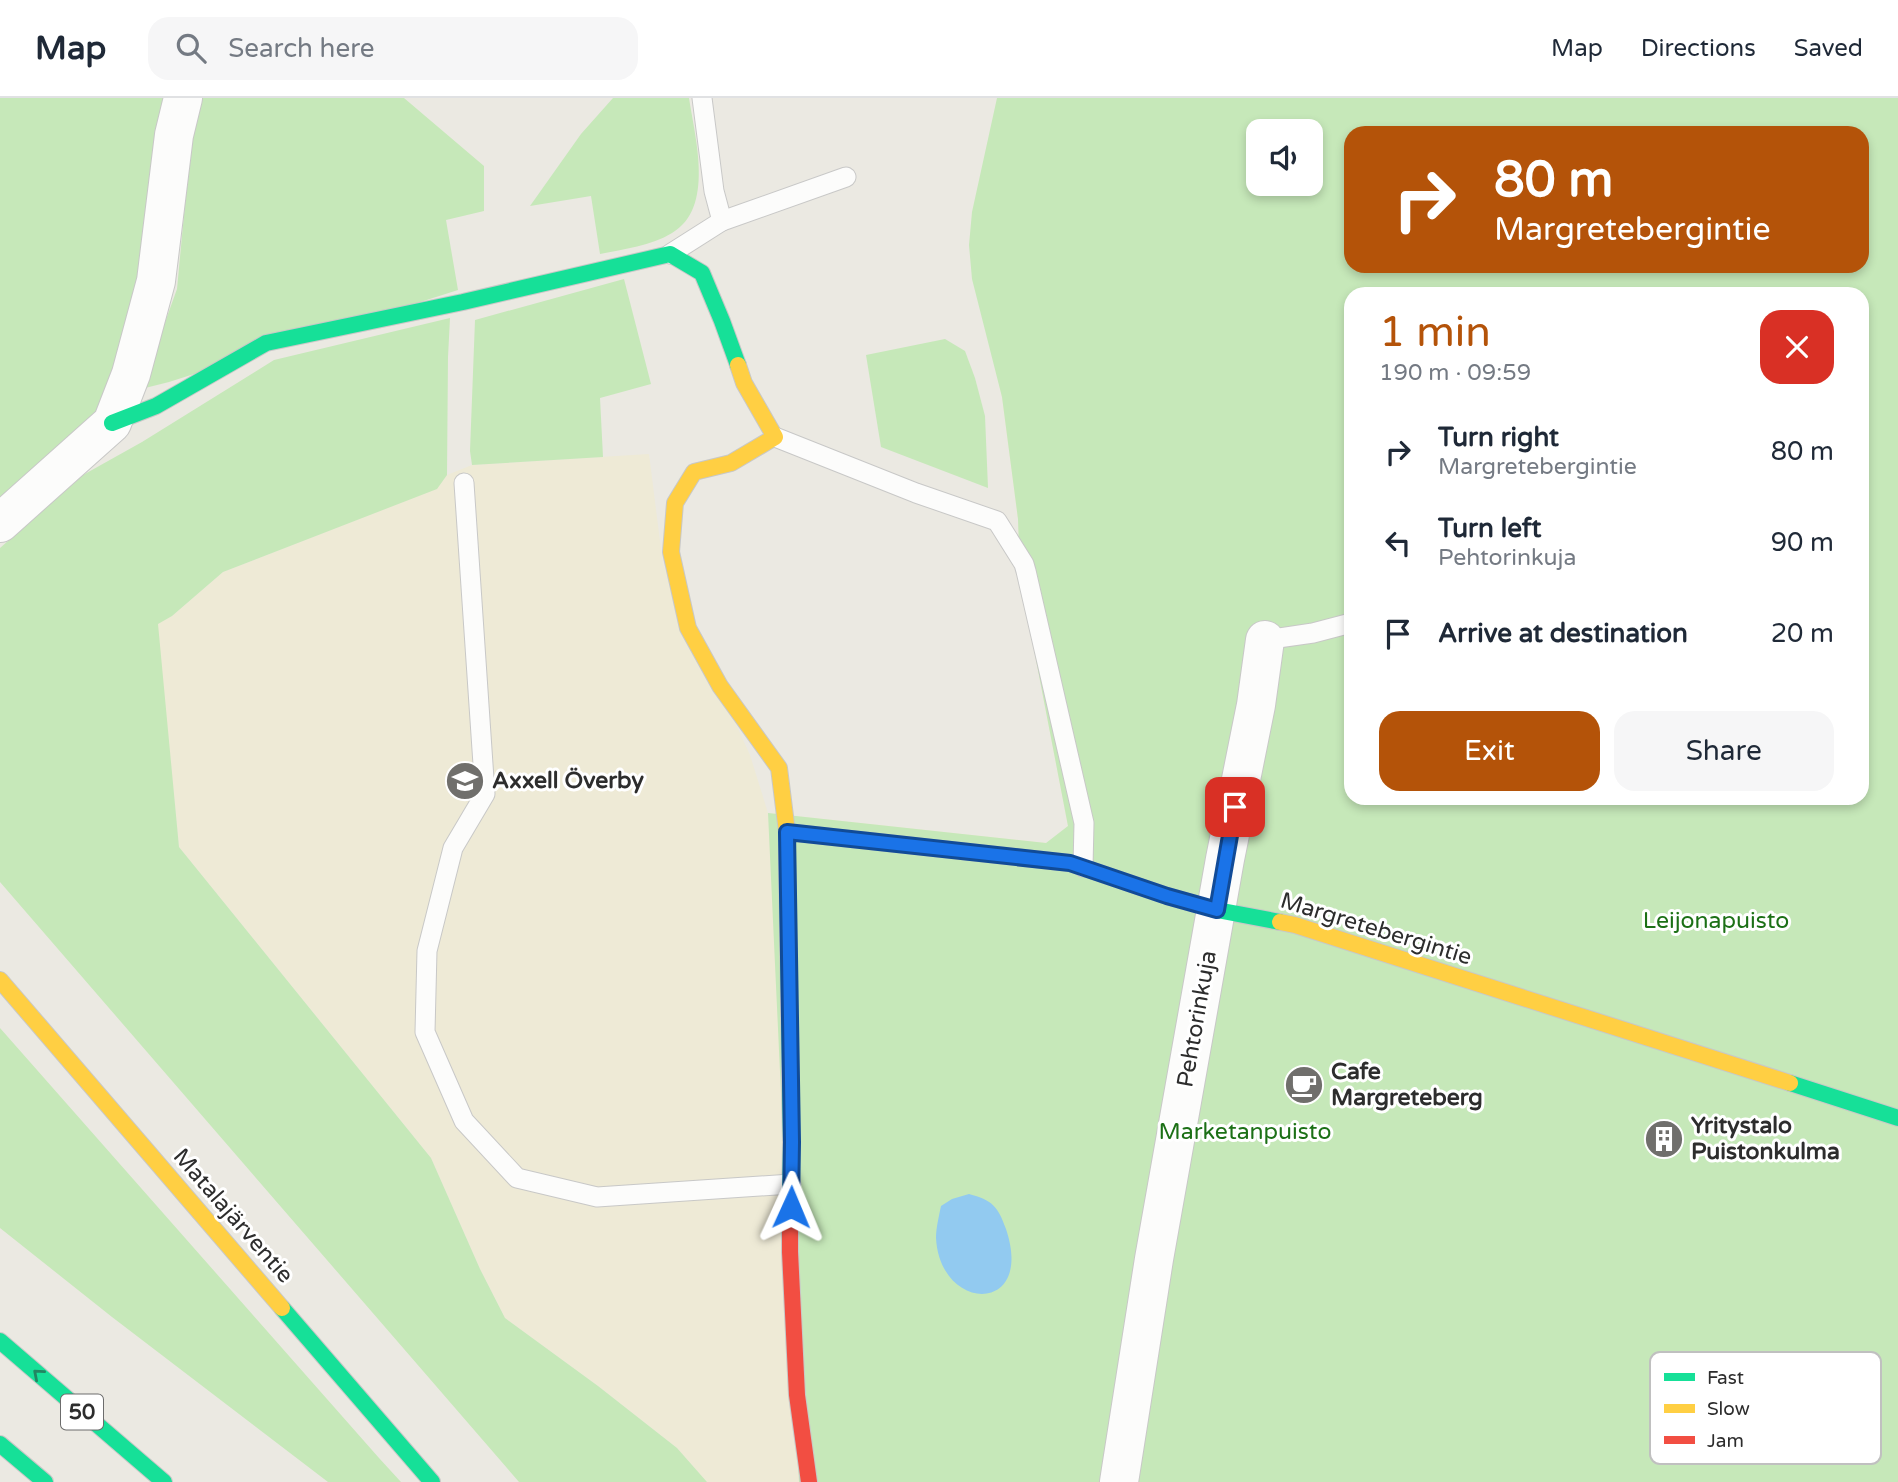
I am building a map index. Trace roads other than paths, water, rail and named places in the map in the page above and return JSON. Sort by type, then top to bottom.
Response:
[{"type":"main road","points":[[112,423],[156,406],[266,344],[463,303],[670,254],[702,274],[744,383],[775,437],[731,463],[694,472],[676,503],[671,552],[688,628],[720,686],[779,768],[787,832],[790,1252],[797,1395],[809,1482]]},
{"type":"main road","name":"Margretebergintie","points":[[787,832],[1070,863],[1217,910],[1295,925],[1898,1118]]},
{"type":"main road","name":"Matalajärventie","points":[[0,980],[432,1482]]},
{"type":"main road","name":"50","points":[[0,1342],[164,1482]]},
{"type":"main road","points":[[0,1444],[46,1482]]},
{"type":"street","points":[[0,523],[112,423],[131,374],[156,281],[174,135],[183,98]]},
{"type":"street","name":"Pehtorinkuja","points":[[1119,1482],[1154,1259],[1225,859],[1256,705],[1265,640]]},
{"type":"lane","points":[[702,98],[714,191],[722,221]]},
{"type":"lane","points":[[670,254],[722,221],[846,177]]},
{"type":"lane","points":[[775,437],[916,493],[997,521],[1024,564],[1084,823],[1083,867]]},
{"type":"lane","points":[[464,483],[485,794],[453,848],[427,951],[425,1032],[464,1121],[517,1178],[597,1197],[791,1184]]},
{"type":"lane","points":[[1265,640],[1344,625]]},
{"type":"water","points":[[969,1194],[989,1202],[997,1209],[1006,1229],[1011,1257],[1008,1277],[998,1289],[983,1294],[968,1291],[953,1280],[941,1263],[936,1238],[941,1206],[952,1199]]},
{"type":"place","name":"Axxell Överby","points":[[465,781]]},
{"type":"place","name":"Cafe Margreteberg","points":[[1304,1085]]},
{"type":"place","name":"Yritystalo Puistonkulma","points":[[1664,1139]]},
{"type":"park label","name":"Leijonapuisto","points":[[1716,921]]},
{"type":"park label","name":"Marketanpuisto","points":[[1245,1132]]}]
